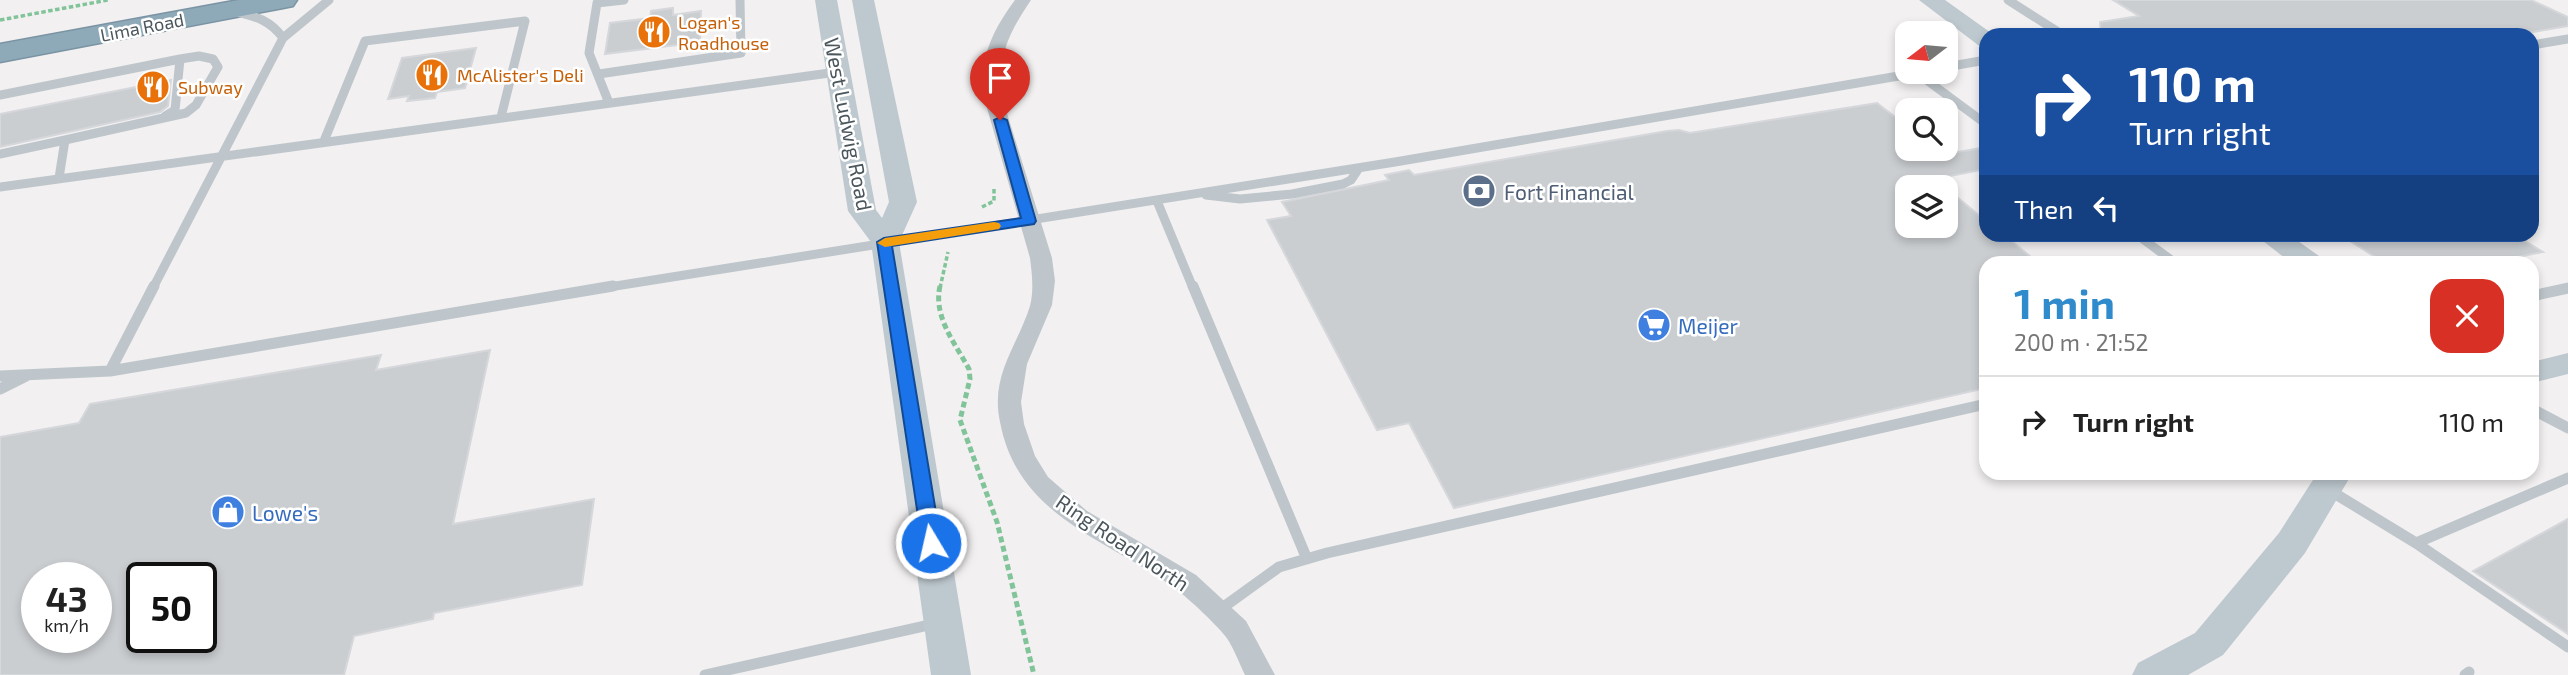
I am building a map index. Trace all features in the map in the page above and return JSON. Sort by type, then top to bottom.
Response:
[{"type":"highway","name":"Lima Road","points":[[0,29],[157,0]]},
{"type":"highway","name":"Lima Road","points":[[0,53],[283,0]]},
{"type":"main road","name":"West Ludwig Road","points":[[826,0],[862,211],[884,242],[951,675]]},
{"type":"main road","name":"West Ludwig Road","points":[[863,0],[903,202],[884,242]]},
{"type":"main road","points":[[1930,0],[1979,35]]},
{"type":"main road","points":[[2280,242],[2300,256]]},
{"type":"main road","points":[[2539,371],[2568,363]]},
{"type":"main road","points":[[2152,675],[2209,644],[2292,543],[2331,480]]},
{"type":"street","name":"Ring Road North","points":[[1023,0],[1001,31],[989,73],[992,94],[1041,258],[1044,281],[1041,305],[1015,364],[1009,402],[1012,424],[1023,456],[1039,483],[1079,518],[1186,582],[1218,611],[1236,628],[1260,675]]},
{"type":"lane","points":[[110,371],[283,38],[329,0]]},
{"type":"lane","points":[[609,103],[589,53],[597,3],[624,0]]},
{"type":"lane","points":[[599,74],[741,53],[740,0]]},
{"type":"lane","points":[[2008,0],[2052,28]]},
{"type":"lane","points":[[228,10],[254,15],[275,24],[283,38]]},
{"type":"lane","points":[[324,141],[365,41],[525,21],[501,117]]},
{"type":"lane","points":[[2539,44],[2568,39]]},
{"type":"lane","points":[[0,95],[200,56],[213,60],[218,67],[196,105],[177,116],[0,154]]},
{"type":"lane","points":[[115,130],[162,117],[175,110],[180,59]]},
{"type":"lane","points":[[1958,65],[1979,61]]},
{"type":"lane","points":[[0,187],[837,72]]},
{"type":"lane","points":[[0,376],[110,371],[884,242],[1200,194],[1229,200],[1247,199],[1331,186],[1351,180],[1359,168],[1895,76]]},
{"type":"lane","points":[[1934,84],[1979,119]]},
{"type":"lane","points":[[59,178],[65,140]]},
{"type":"lane","points":[[1157,201],[1307,559]]},
{"type":"lane","points":[[2147,242],[2166,256]]},
{"type":"lane","points":[[2539,294],[2568,288]]},
{"type":"lane","points":[[0,389],[29,375]]},
{"type":"lane","points":[[1218,611],[1279,568],[1307,559],[1979,406]]},
{"type":"lane","points":[[2539,413],[2568,428]]},
{"type":"lane","points":[[2416,543],[2568,478]]},
{"type":"lane","points":[[2331,480],[2416,543],[2568,647]]},
{"type":"lane","points":[[705,675],[943,622]]},
{"type":"path","points":[[0,20],[108,0]]},
{"type":"path","points":[[949,246],[937,301],[940,316],[969,369],[970,379],[960,420],[998,522],[1034,675]]},
{"type":"building","points":[[2113,0],[2531,0],[2568,17],[2568,26],[2539,31],[2539,28],[2100,28],[2100,22],[2139,16]]},
{"type":"building","name":"Logan's Roadhouse","points":[[673,8],[673,15],[701,11],[700,42],[605,54],[610,23],[650,18],[651,11]]},
{"type":"building","name":"McAlister's Deli","points":[[476,48],[465,88],[437,92],[435,98],[407,101],[409,96],[388,99],[402,58]]},
{"type":"building","points":[[171,80],[168,106],[160,112],[0,147],[0,114]]},
{"type":"building","name":"Meijer","points":[[1877,103],[1895,117],[1895,161],[1958,161],[1958,152],[1979,148],[1979,170],[1955,175],[1895,175],[1895,238],[1958,238],[1958,198],[1979,215],[1979,242],[2013,242],[2030,256],[1979,256],[1979,390],[1454,508],[1409,423],[1377,430],[1267,220],[1291,216],[1282,202],[1389,180],[1385,175],[1409,170],[1414,175],[1679,130],[1690,133]]},
{"type":"building","points":[[2352,242],[2527,242],[2543,252],[2523,256],[2374,256]]},
{"type":"building","name":"Lowe's","points":[[490,350],[453,524],[594,499],[582,585],[434,613],[433,619],[354,636],[344,675],[0,675],[0,437],[79,423],[90,404],[381,355],[376,370]]},
{"type":"building","points":[[2568,519],[2568,634],[2473,571]]},
{"type":"slow traffic","points":[[885,243],[994,226]]},
{"type":"place","name":"Logan's Roadhouse","points":[[654,32]]},
{"type":"place","name":"McAlister's Deli","points":[[432,75]]},
{"type":"place","name":"Subway","points":[[153,87]]},
{"type":"place","name":"Fort Financial","points":[[1479,191]]},
{"type":"place","name":"Meijer","points":[[1654,325]]},
{"type":"place","name":"Lowe's","points":[[228,512]]},
{"type":"route","points":[[931,543],[896,304],[884,242],[1029,221],[1000,120]]}]
